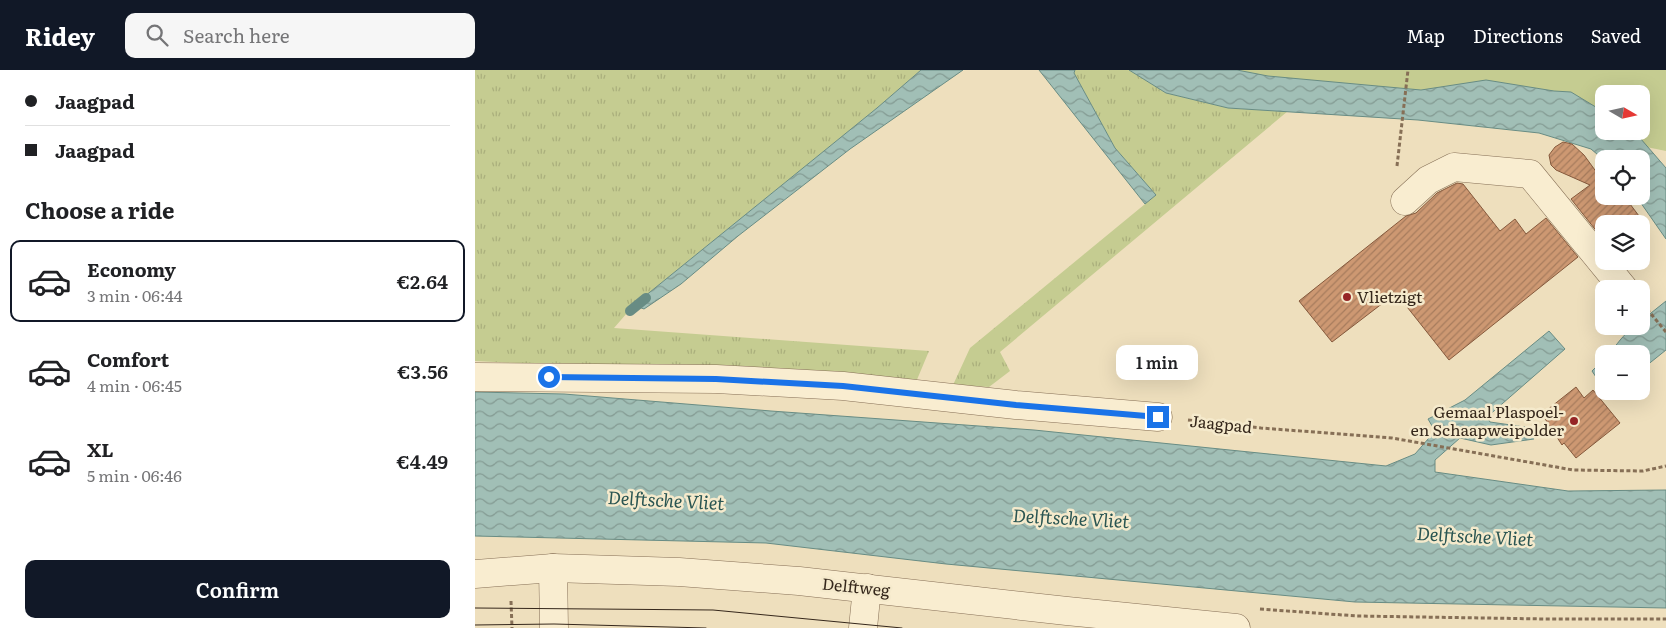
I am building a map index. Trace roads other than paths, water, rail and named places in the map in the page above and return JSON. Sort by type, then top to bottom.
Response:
[{"type":"street","points":[[1405,200],[1428,180],[1454,167],[1531,174],[1620,280]]},
{"type":"street","points":[[475,377],[735,380],[843,386],[1016,405],[1158,417]]},
{"type":"street","points":[[553,568],[554,628]]},
{"type":"street","name":"Delftweg","points":[[475,574],[553,568],[679,572],[799,581],[1236,628]]},
{"type":"street","points":[[863,628],[867,588]]},
{"type":"water","points":[[921,70],[963,70],[850,149],[738,236],[681,284],[644,309],[634,305],[877,108]]},
{"type":"water","points":[[1039,70],[1075,70],[1074,73],[1115,148],[1156,195],[1145,204]]},
{"type":"water","points":[[1129,70],[1237,70],[1268,76],[1421,90],[1486,80],[1571,92],[1595,107],[1595,140],[1642,140],[1666,168],[1666,239],[1642,205],[1650,205],[1650,150],[1595,150],[1595,152],[1591,149],[1539,133],[1418,120],[1228,108],[1166,93]]},
{"type":"water","points":[[1666,301],[1666,350],[1650,363],[1650,345],[1616,345],[1624,335],[1650,335],[1650,314]]},
{"type":"water","name":"Delftsche Vliet","points":[[1549,331],[1565,349],[1487,417],[1490,422],[1525,427],[1534,439],[1491,445],[1460,438],[1435,460],[1435,472],[1568,491],[1666,490],[1666,608],[1355,602],[946,564],[766,543],[475,536],[475,392],[564,394],[1034,430],[1386,466],[1415,454],[1435,431],[1428,419],[1465,400]]},
{"type":"waterway","points":[[630,311],[646,298]]},
{"type":"tram line","points":[[475,608],[713,610],[902,628]]},
{"type":"tram line","points":[[475,625],[554,624],[706,628]]},
{"type":"place","name":"Vlietzigt","points":[[1347,297]]},
{"type":"place","name":"Gemaal Plaspoel- en Schaapweipolder","points":[[1574,421]]}]
